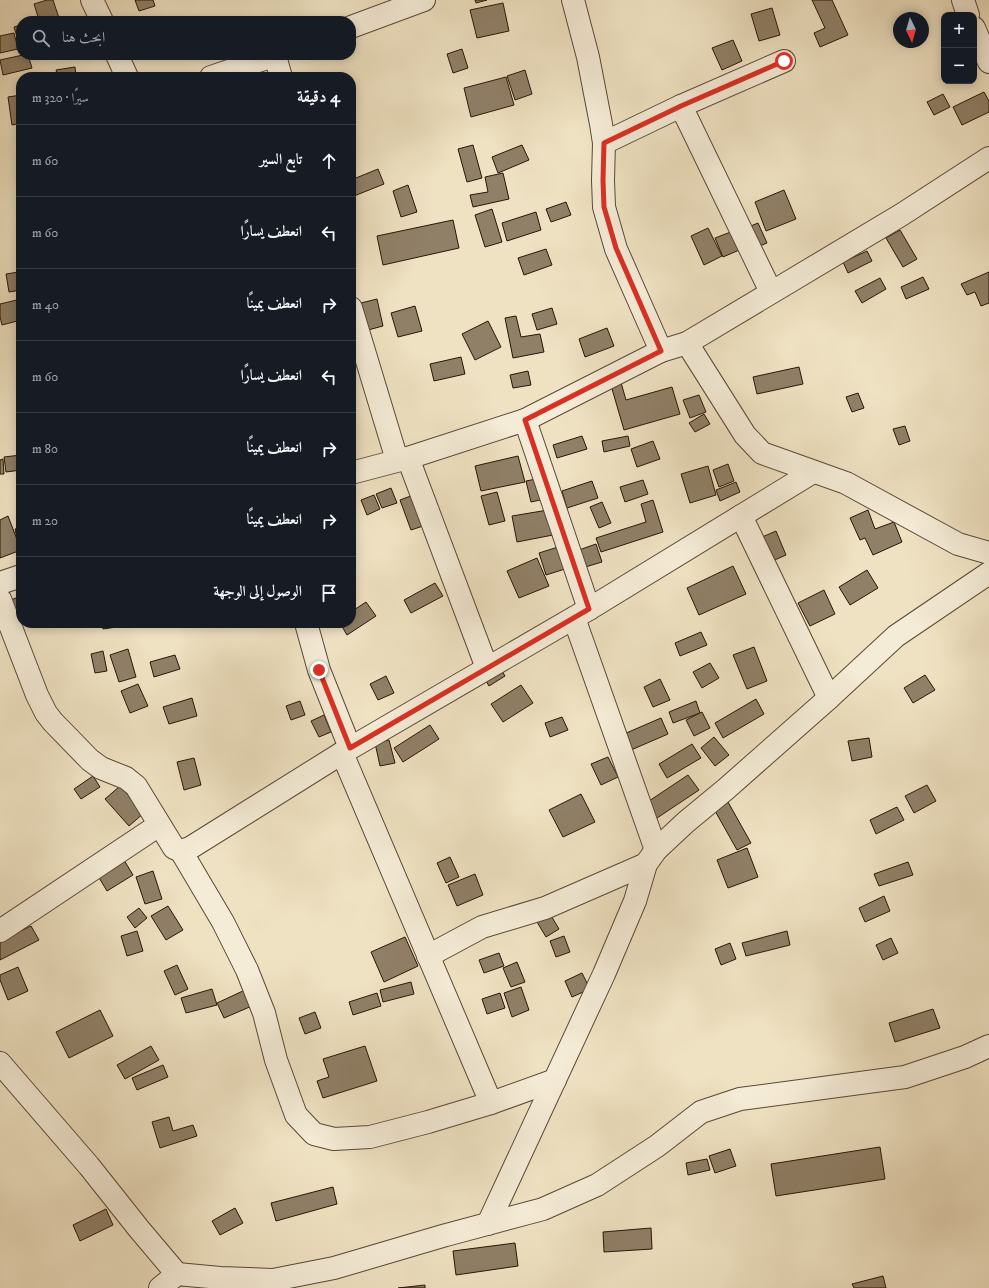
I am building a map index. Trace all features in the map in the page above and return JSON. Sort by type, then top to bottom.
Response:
[{"type":"street","points":[[92,0],[100,16]]},
{"type":"street","points":[[356,25],[424,0]]},
{"type":"street","points":[[573,0],[588,57],[604,143],[604,207],[616,248],[661,351]]},
{"type":"street","points":[[963,0],[967,12]]},
{"type":"street","points":[[977,35],[989,62]]},
{"type":"street","points":[[119,60],[125,72]]},
{"type":"street","points":[[226,72],[261,60]]},
{"type":"street","points":[[277,60],[280,72]]},
{"type":"street","points":[[604,143],[681,106],[784,61]]},
{"type":"street","points":[[681,106],[771,292]]},
{"type":"street","points":[[356,472],[403,459],[525,420],[661,351],[687,343],[901,215],[989,158]]},
{"type":"street","points":[[356,323],[403,459],[487,668]]},
{"type":"street","points":[[687,343],[745,435],[762,452],[846,483],[958,544],[989,553]]},
{"type":"street","points":[[488,1224],[604,974],[636,901],[651,857],[525,420]]},
{"type":"street","points":[[181,851],[190,848],[346,750],[582,614],[814,472]]},
{"type":"street","points":[[741,516],[829,698]]},
{"type":"street","points":[[428,956],[482,927],[545,908],[651,857],[686,822],[726,789],[829,698],[896,636],[989,574]]},
{"type":"street","points":[[0,583],[16,578]]},
{"type":"street","points":[[0,599],[37,696],[46,713],[90,760],[101,768],[126,778],[136,786],[174,848],[181,851],[223,922],[247,970],[264,1013],[276,1060],[296,1115],[314,1134],[334,1139],[370,1137],[428,1122],[491,1103],[555,1080]]},
{"type":"street","points":[[307,628],[319,670],[346,750],[428,956],[491,1103]]},
{"type":"street","points":[[0,930],[159,825]]},
{"type":"street","points":[[0,1063],[89,1166],[177,1274],[220,1278],[273,1280],[334,1268],[543,1209],[597,1184],[657,1146],[701,1112],[740,1099],[905,1076],[965,1057],[989,1046]]},
{"type":"street","points":[[160,1288],[177,1274]]},
{"type":"building","points":[[47,0],[53,0],[58,16],[38,16],[34,4]]},
{"type":"building","points":[[135,0],[153,0],[155,6],[139,11]]},
{"type":"building","points":[[475,0],[487,0],[476,3]]},
{"type":"building","points":[[812,0],[832,0],[848,35],[820,47],[814,33],[825,28]]},
{"type":"building","points":[[503,3],[509,31],[477,38],[470,10]]},
{"type":"building","points":[[772,8],[780,35],[759,41],[751,14]]},
{"type":"building","points":[[14,33],[16,49],[0,53],[0,36]]},
{"type":"building","points":[[733,40],[742,61],[722,70],[712,48]]},
{"type":"building","points":[[462,49],[468,68],[453,73],[447,54]]},
{"type":"building","points":[[16,57],[16,60],[30,60],[32,68],[3,75],[0,60]]},
{"type":"building","points":[[75,67],[76,72],[57,72],[56,70]]},
{"type":"building","points":[[525,70],[532,94],[515,100],[507,76]]},
{"type":"building","points":[[506,77],[514,105],[471,117],[464,88]]},
{"type":"building","points":[[984,92],[989,101],[989,112],[962,125],[953,107]]},
{"type":"building","points":[[943,94],[950,107],[934,115],[927,102]]},
{"type":"building","points":[[16,96],[16,124],[12,125],[8,97]]},
{"type":"building","points":[[473,145],[482,178],[467,182],[458,149]]},
{"type":"building","points":[[522,145],[529,160],[498,173],[492,157]]},
{"type":"building","points":[[378,169],[384,184],[356,195],[356,178]]},
{"type":"building","points":[[503,173],[509,199],[473,207],[470,195],[488,192],[485,177]]},
{"type":"building","points":[[408,185],[417,212],[401,217],[393,191]]},
{"type":"building","points":[[784,190],[796,219],[766,231],[755,202]]},
{"type":"building","points":[[566,202],[571,215],[551,222],[546,209]]},
{"type":"building","points":[[492,209],[502,242],[485,247],[475,215]]},
{"type":"building","points":[[536,212],[541,230],[507,241],[502,223]]},
{"type":"building","points":[[453,220],[459,248],[383,265],[377,236]]},
{"type":"building","points":[[758,223],[767,243],[755,248],[746,228]]},
{"type":"building","points":[[708,228],[722,256],[704,265],[691,236]]},
{"type":"building","points":[[736,230],[744,248],[723,257],[715,238]]},
{"type":"building","points":[[900,230],[917,259],[903,267],[886,238]]},
{"type":"building","points":[[546,249],[552,265],[524,275],[518,258]]},
{"type":"building","points":[[867,251],[872,261],[848,273],[843,262]]},
{"type":"building","points":[[16,272],[16,291],[9,292],[6,274]]},
{"type":"building","points":[[989,272],[989,303],[981,306],[975,292],[967,295],[961,284]]},
{"type":"building","points":[[923,277],[929,289],[906,299],[901,287]]},
{"type":"building","points":[[880,278],[886,289],[862,303],[855,291]]},
{"type":"building","points":[[377,299],[383,326],[368,330],[361,303]]},
{"type":"building","points":[[16,300],[16,321],[2,325],[0,317],[0,304]]},
{"type":"building","points":[[415,306],[422,331],[398,337],[391,313]]},
{"type":"building","points":[[552,308],[557,324],[537,330],[532,314]]},
{"type":"building","points":[[516,316],[521,337],[540,334],[544,352],[513,358],[505,318]]},
{"type":"building","points":[[488,321],[501,347],[475,360],[462,334]]},
{"type":"building","points":[[607,328],[614,346],[585,357],[579,339]]},
{"type":"building","points":[[461,357],[465,374],[434,381],[430,364]]},
{"type":"building","points":[[799,367],[803,384],[757,394],[753,377]]},
{"type":"building","points":[[528,371],[531,385],[513,388],[510,375]]},
{"type":"building","points":[[620,379],[626,400],[672,387],[680,414],[624,430],[610,382]]},
{"type":"building","points":[[858,393],[864,408],[852,412],[846,397]]},
{"type":"building","points":[[699,395],[706,412],[690,418],[683,400]]},
{"type":"building","points":[[704,414],[710,424],[695,432],[689,423]]},
{"type":"building","points":[[905,426],[910,441],[899,445],[893,429]]},
{"type":"building","points":[[582,436],[587,449],[557,458],[553,445]]},
{"type":"building","points":[[628,436],[630,446],[604,452],[602,441]]},
{"type":"building","points":[[653,441],[660,459],[637,467],[631,449]]},
{"type":"building","points":[[16,456],[16,471],[6,472],[4,457]]},
{"type":"building","points":[[518,456],[525,482],[481,491],[475,466]]},
{"type":"building","points":[[3,459],[4,474],[0,474],[0,460]]},
{"type":"building","points":[[728,464],[734,481],[719,487],[713,470]]},
{"type":"building","points":[[708,466],[716,495],[690,503],[681,474]]},
{"type":"building","points":[[541,478],[545,499],[531,502],[526,481]]},
{"type":"building","points":[[643,480],[648,494],[625,502],[620,487]]},
{"type":"building","points":[[592,481],[598,498],[567,508],[562,491]]},
{"type":"building","points":[[736,482],[740,492],[720,501],[716,490]]},
{"type":"building","points":[[391,488],[397,503],[382,508],[376,494]]},
{"type":"building","points":[[497,492],[505,521],[489,525],[481,496]]},
{"type":"building","points":[[416,494],[426,525],[411,530],[400,500]]},
{"type":"building","points":[[374,495],[380,509],[367,515],[361,500]]},
{"type":"building","points":[[653,500],[663,532],[601,552],[596,538],[646,522],[641,504]]},
{"type":"building","points":[[602,502],[611,523],[599,528],[590,507]]},
{"type":"building","points":[[548,510],[553,535],[517,542],[512,516]]},
{"type":"building","points":[[868,510],[875,529],[894,522],[902,542],[873,555],[865,538],[860,540],[850,518]]},
{"type":"building","points":[[8,516],[16,537],[16,552],[0,558],[0,520]]},
{"type":"building","points":[[776,531],[786,555],[770,562],[760,538]]},
{"type":"building","points":[[596,544],[602,562],[582,568],[576,551]]},
{"type":"building","points":[[558,547],[565,569],[546,575],[539,553]]},
{"type":"building","points":[[537,558],[549,586],[519,598],[507,571]]},
{"type":"building","points":[[733,566],[746,594],[699,615],[687,588]]},
{"type":"building","points":[[867,570],[878,588],[850,605],[839,587]]},
{"type":"building","points":[[435,583],[443,596],[411,613],[404,600]]},
{"type":"building","points":[[824,590],[835,614],[810,626],[798,603]]},
{"type":"building","points":[[16,598],[16,614],[11,600]]},
{"type":"building","points":[[366,602],[376,616],[347,635],[343,628],[356,628],[356,609]]},
{"type":"building","points":[[701,632],[707,645],[680,656],[675,643]]},
{"type":"building","points":[[754,647],[767,681],[747,689],[733,655]]},
{"type":"building","points":[[128,649],[136,677],[119,682],[110,655]]},
{"type":"building","points":[[103,651],[107,671],[95,673],[91,654]]},
{"type":"building","points":[[175,655],[180,669],[154,677],[150,662]]},
{"type":"building","points":[[710,663],[719,678],[702,688],[693,672]]},
{"type":"building","points":[[498,664],[505,676],[489,686],[482,674]]},
{"type":"building","points":[[925,675],[935,690],[913,703],[904,688]]},
{"type":"building","points":[[386,676],[394,693],[378,700],[370,684]]},
{"type":"building","points":[[660,679],[670,700],[653,707],[644,687]]},
{"type":"building","points":[[138,684],[148,706],[130,713],[121,691]]},
{"type":"building","points":[[521,685],[533,703],[503,722],[491,704]]},
{"type":"building","points":[[192,698],[197,716],[169,724],[163,707]]},
{"type":"building","points":[[756,699],[764,714],[723,738],[715,723]]},
{"type":"building","points":[[300,701],[305,715],[291,720],[286,706]]},
{"type":"building","points":[[696,701],[700,713],[673,723],[669,712]]},
{"type":"building","points":[[702,712],[710,728],[694,736],[686,720]]},
{"type":"building","points":[[324,715],[331,732],[319,737],[311,721]]},
{"type":"building","points":[[562,717],[568,730],[550,737],[545,723]]},
{"type":"building","points":[[661,718],[668,734],[631,750],[624,734]]},
{"type":"building","points":[[430,725],[439,739],[403,762],[394,748]]},
{"type":"building","points":[[714,737],[729,755],[715,766],[701,748]]},
{"type":"building","points":[[869,738],[872,757],[852,761],[848,741]]},
{"type":"building","points":[[389,740],[395,763],[380,766],[375,743]]},
{"type":"building","points":[[692,744],[701,758],[667,778],[659,764]]},
{"type":"building","points":[[608,757],[618,777],[601,785],[591,764]]},
{"type":"building","points":[[194,758],[201,785],[184,790],[177,762]]},
{"type":"building","points":[[688,775],[699,790],[657,818],[646,803]]},
{"type":"building","points":[[93,776],[100,787],[81,799],[74,789]]},
{"type":"building","points":[[927,785],[936,801],[914,813],[905,796]]},
{"type":"building","points":[[120,786],[144,813],[129,826],[105,799]]},
{"type":"building","points":[[581,794],[595,822],[563,837],[549,810]]},
{"type":"building","points":[[728,802],[751,843],[737,850],[714,809]]},
{"type":"building","points":[[897,807],[904,820],[876,834],[870,820]]},
{"type":"building","points":[[747,848],[758,877],[728,888],[717,860]]},
{"type":"building","points":[[450,857],[459,877],[446,883],[437,863]]},
{"type":"building","points":[[124,860],[133,875],[107,891],[98,876]]},
{"type":"building","points":[[908,862],[913,875],[879,886],[874,874]]},
{"type":"building","points":[[153,871],[162,899],[145,904],[136,877]]},
{"type":"building","points":[[475,874],[483,895],[457,906],[448,885]]},
{"type":"building","points":[[884,896],[890,911],[865,922],[859,908]]},
{"type":"building","points":[[168,906],[183,930],[166,940],[151,916]]},
{"type":"building","points":[[139,908],[147,918],[135,928],[127,917]]},
{"type":"building","points":[[550,914],[559,929],[546,937],[537,922]]},
{"type":"building","points":[[31,926],[39,940],[0,960],[0,941]]},
{"type":"building","points":[[137,931],[143,951],[127,956],[121,936]]},
{"type":"building","points":[[787,931],[790,945],[746,956],[742,943]]},
{"type":"building","points":[[564,936],[570,952],[556,957],[550,941]]},
{"type":"building","points":[[405,937],[418,966],[384,982],[371,952]]},
{"type":"building","points":[[891,938],[898,953],[883,960],[876,945]]},
{"type":"building","points":[[730,943],[736,959],[721,965],[715,949]]},
{"type":"building","points":[[499,953],[504,966],[484,973],[479,960]]},
{"type":"building","points":[[517,962],[525,982],[511,987],[503,968]]},
{"type":"building","points":[[177,965],[188,989],[175,995],[164,971]]},
{"type":"building","points":[[18,967],[28,991],[8,1000],[0,980],[0,975]]},
{"type":"building","points":[[582,973],[590,989],[572,997],[565,981]]},
{"type":"building","points":[[411,982],[414,994],[383,1002],[380,990]]},
{"type":"building","points":[[521,987],[529,1010],[512,1017],[504,993]]},
{"type":"building","points":[[212,989],[217,1005],[186,1013],[181,998]]},
{"type":"building","points":[[245,990],[252,1006],[224,1018],[217,1003]]},
{"type":"building","points":[[377,993],[381,1006],[353,1015],[349,1002]]},
{"type":"building","points":[[500,993],[505,1008],[487,1014],[482,999]]},
{"type":"building","points":[[933,1009],[940,1028],[895,1042],[889,1023]]},
{"type":"building","points":[[100,1010],[113,1036],[69,1058],[56,1032]]},
{"type":"building","points":[[315,1012],[321,1028],[305,1034],[299,1018]]},
{"type":"building","points":[[151,1046],[159,1060],[125,1079],[117,1065]]},
{"type":"building","points":[[365,1046],[377,1081],[323,1098],[317,1081],[329,1077],[323,1059]]},
{"type":"building","points":[[163,1065],[168,1077],[137,1090],[132,1078]]},
{"type":"building","points":[[169,1117],[173,1131],[193,1125],[197,1136],[160,1148],[152,1122]]},
{"type":"building","points":[[880,1147],[885,1179],[776,1196],[771,1164]]},
{"type":"building","points":[[730,1149],[736,1166],[715,1173],[709,1156]]},
{"type":"building","points":[[707,1159],[710,1170],[688,1175],[686,1163]]},
{"type":"building","points":[[333,1187],[337,1204],[276,1221],[271,1203]]},
{"type":"building","points":[[235,1208],[243,1223],[220,1235],[212,1221]]},
{"type":"building","points":[[106,1209],[113,1225],[80,1241],[73,1225]]},
{"type":"building","points":[[651,1228],[652,1249],[604,1252],[603,1232]]},
{"type":"building","points":[[515,1243],[518,1266],[456,1275],[453,1251]]},
{"type":"building","points":[[883,1276],[886,1288],[854,1288],[852,1284]]},
{"type":"building","points":[[425,1285],[425,1288],[398,1288]]},
{"type":"route","points":[[319,670],[350,748],[589,609],[525,420],[661,351],[616,248],[604,207],[604,143],[681,106],[784,61]]}]
